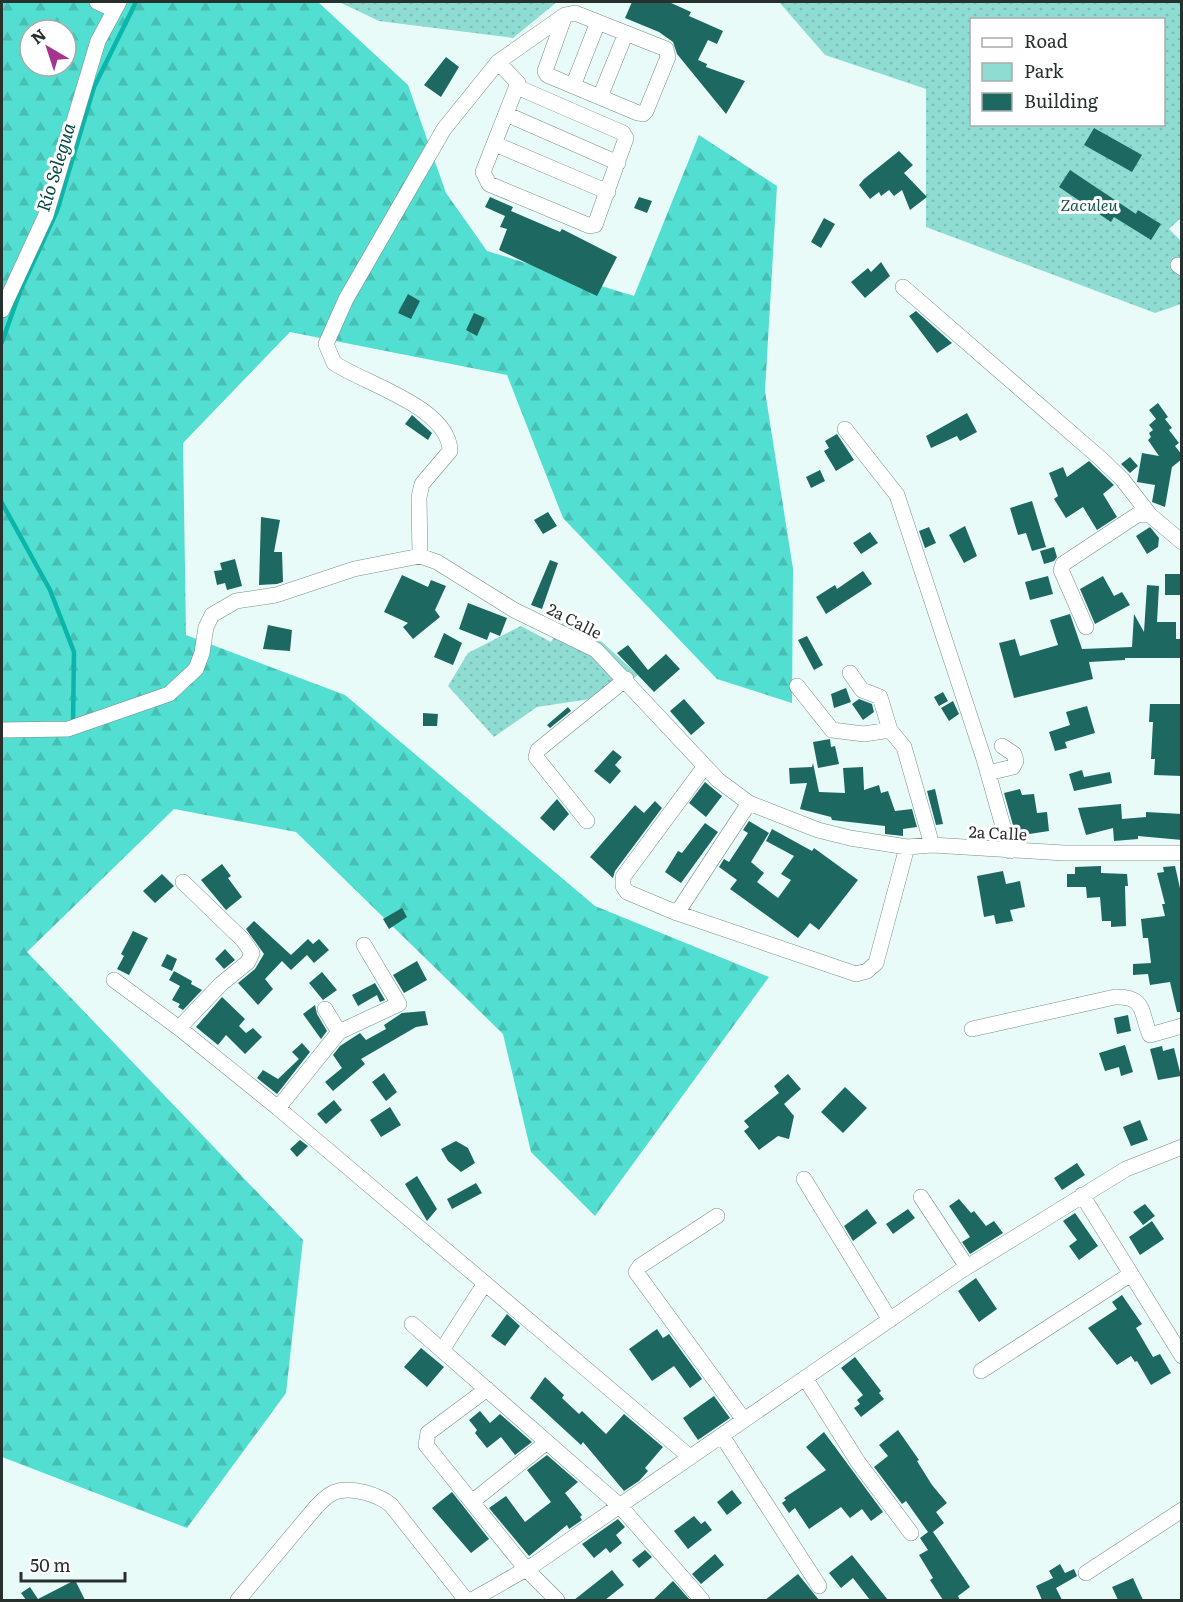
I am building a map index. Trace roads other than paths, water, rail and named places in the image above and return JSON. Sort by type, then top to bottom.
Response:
[{"type":"street","points":[[2,310],[46,215],[93,58],[117,6],[97,2]]},
{"type":"street","points":[[2,730],[68,729],[169,694],[196,669],[202,653],[206,627],[212,615],[236,601],[276,595],[354,569],[420,556],[419,497],[422,484],[450,451],[450,441],[444,428],[410,402],[334,363],[326,344],[346,299],[444,129],[498,62],[565,15],[575,13],[668,52],[643,114],[626,138],[598,223],[590,226],[489,184],[483,172],[518,87],[515,77],[498,62]]},
{"type":"street","points":[[565,15],[545,70],[547,75],[643,114]]},
{"type":"street","points":[[573,86],[598,22]]},
{"type":"street","points":[[600,97],[626,33]]},
{"type":"street","points":[[518,87],[620,130],[626,138]]},
{"type":"street","points":[[506,114],[618,163]]},
{"type":"street","points":[[495,144],[608,192]]},
{"type":"street","points":[[903,287],[1100,458],[1122,479],[1150,515],[1182,542]]},
{"type":"street","points":[[845,429],[897,495],[988,773],[1010,851]]},
{"type":"street","points":[[1086,627],[1061,570],[1062,564],[1137,515],[1150,515]]},
{"type":"street","name":"2a Calle","points":[[420,556],[437,562],[514,610],[596,650],[626,679],[718,780],[749,802],[818,830],[850,838],[907,847],[932,845],[1010,851],[1182,853]]},
{"type":"street","points":[[850,673],[862,690],[880,697],[890,730],[904,747],[932,845]]},
{"type":"street","points":[[587,821],[536,757],[538,750],[626,679]]},
{"type":"street","points":[[797,686],[832,730],[864,734],[890,730]]},
{"type":"street","points":[[988,773],[1013,767],[1017,761],[1014,754],[1002,746]]},
{"type":"street","points":[[705,766],[623,877],[623,886],[627,892],[677,913],[856,974],[867,971],[876,963],[907,847]]},
{"type":"street","points":[[677,913],[749,802]]},
{"type":"street","points":[[179,1028],[221,984],[248,962],[252,953],[243,940],[183,882]]},
{"type":"street","points":[[278,1108],[339,1032],[399,1004],[364,945]]},
{"type":"street","points":[[114,980],[179,1028],[278,1108],[690,1457]]},
{"type":"street","points":[[972,1029],[1115,997],[1129,996],[1140,1004],[1150,1035],[1182,1026]]},
{"type":"street","points":[[324,1009],[339,1032]]},
{"type":"street","points":[[472,1600],[526,1569],[621,1506],[967,1267],[1126,1169],[1182,1147]]},
{"type":"street","points":[[804,1179],[890,1320]]},
{"type":"street","points":[[1082,1195],[1181,1354]]},
{"type":"street","points":[[921,1197],[967,1267]]},
{"type":"street","points":[[717,1216],[640,1266],[636,1272],[744,1420]]},
{"type":"street","points":[[981,1371],[1131,1274]]},
{"type":"street","points":[[442,1350],[485,1283]]},
{"type":"street","points":[[412,1324],[621,1506],[702,1600]]},
{"type":"street","points":[[805,1378],[858,1462],[911,1533]]},
{"type":"street","points":[[487,1389],[428,1433],[426,1445],[526,1569],[556,1600]]},
{"type":"street","points":[[722,1436],[819,1586]]},
{"type":"street","points":[[473,1502],[547,1442]]},
{"type":"street","points":[[238,1600],[316,1507],[326,1497],[344,1491],[380,1496],[391,1505],[466,1600]]},
{"type":"street","points":[[1086,1573],[1182,1510]]},
{"type":"waterway","name":"Río Selegua","points":[[2,342],[21,289],[57,211],[94,87],[136,2]]},
{"type":"waterway","name":"Río Selegua","points":[[2,503],[50,590],[74,652],[73,723]]},
{"type":"park label","name":"Zaculeu","points":[[1089,204]]}]
